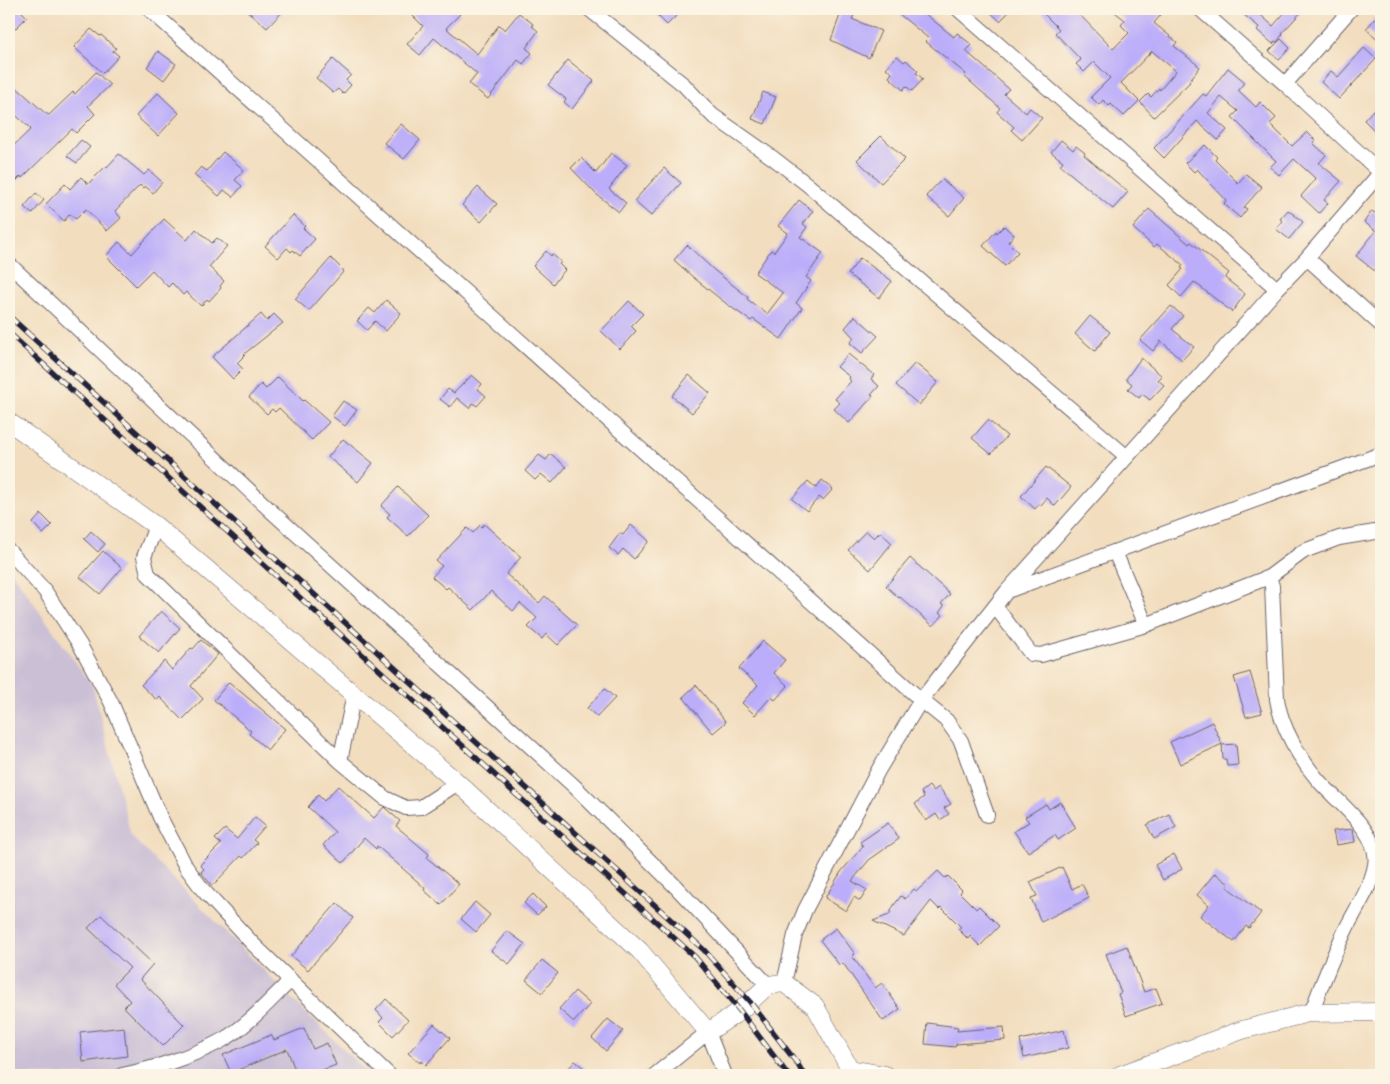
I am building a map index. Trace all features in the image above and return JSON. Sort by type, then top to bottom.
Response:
[{"type":"street","points":[[149,9],[921,700],[947,721],[962,741],[987,815]]},
{"type":"street","points":[[589,9],[684,85],[712,115],[808,185],[1126,456]]},
{"type":"street","points":[[958,9],[1277,289]]},
{"type":"street","points":[[655,1075],[708,1032],[776,984],[794,935],[806,910],[879,769],[921,700],[1007,591],[1126,456],[1307,258],[1381,173],[1200,9]]},
{"type":"street","points":[[1285,84],[1351,9]]},
{"type":"street","points":[[1307,258],[1381,325]]},
{"type":"street","points":[[9,264],[278,517],[574,786],[776,984],[815,1006],[852,1072],[885,1075]]},
{"type":"street","points":[[9,422],[156,526],[458,783],[640,951],[708,1032],[725,1075]]},
{"type":"street","points":[[1007,591],[1381,454]]},
{"type":"street","points":[[156,526],[144,557],[148,574],[340,762],[385,798],[406,808],[421,807],[458,783]]},
{"type":"street","points":[[996,606],[1031,654],[1041,655],[1146,625],[1269,577],[1304,551],[1339,538],[1381,531]]},
{"type":"street","points":[[9,551],[45,591],[80,645],[111,702],[160,817],[186,867],[203,890],[253,944],[389,1075]]},
{"type":"street","points":[[1115,552],[1146,625]]},
{"type":"street","points":[[1269,577],[1272,586],[1279,712],[1304,762],[1318,780],[1367,831],[1374,848],[1376,864],[1369,883],[1330,962],[1313,1008],[1308,1013]]},
{"type":"street","points":[[340,762],[354,694]]},
{"type":"street","points":[[122,1075],[146,1070],[221,1041],[249,1021],[291,980]]},
{"type":"street","points":[[1120,1075],[1242,1030],[1308,1013],[1381,1012]]},
{"type":"shaded area","points":[[9,568],[93,687],[131,836],[370,1075],[9,1075]]},
{"type":"building","points":[[9,9],[19,9],[27,17],[9,35]]},
{"type":"building","points":[[245,9],[285,9],[267,28]]},
{"type":"building","points":[[406,9],[454,9],[460,14],[446,28],[477,54],[499,25],[505,30],[519,13],[533,24],[532,26],[538,31],[526,48],[532,53],[523,64],[518,60],[488,99],[469,84],[477,74],[434,38],[420,55],[407,44],[423,26]]},
{"type":"building","points":[[651,9],[683,9],[667,25]]},
{"type":"building","points":[[893,9],[919,9],[954,37],[957,33],[972,45],[966,51],[1009,89],[1004,94],[1026,113],[1030,108],[1042,118],[1022,140],[1011,130],[1014,127],[997,112],[1000,108],[964,76],[966,74],[925,41],[928,38]]},
{"type":"building","points":[[987,9],[1012,9],[1000,21]]},
{"type":"building","points":[[1039,9],[1074,9],[1113,49],[1129,33],[1121,25],[1125,20],[1111,9],[1166,9],[1154,23],[1177,42],[1174,46],[1200,67],[1190,82],[1154,117],[1140,102],[1148,94],[1151,97],[1159,88],[1160,90],[1176,71],[1152,51],[1121,83],[1139,101],[1124,116],[1111,104],[1109,106],[1103,100],[1099,105],[1091,97],[1110,78],[1094,62],[1084,72],[1076,64],[1081,60],[1055,33],[1059,29]]},
{"type":"building","points":[[1237,9],[1254,9],[1273,26],[1288,9],[1304,9],[1282,33],[1277,42],[1275,41],[1273,44],[1257,30],[1259,27]]},
{"type":"building","points":[[842,10],[854,15],[852,19],[881,31],[869,58],[831,40]]},
{"type":"building","points":[[1381,11],[1381,42],[1366,29]]},
{"type":"building","points":[[91,29],[116,48],[113,51],[119,56],[103,73],[74,47]]},
{"type":"building","points":[[1281,39],[1290,48],[1279,60],[1269,51]]},
{"type":"building","points":[[1364,48],[1376,59],[1339,99],[1321,82],[1331,71],[1338,77]]},
{"type":"building","points":[[158,51],[176,64],[164,80],[147,67]]},
{"type":"building","points":[[897,56],[904,62],[906,60],[918,71],[916,73],[923,79],[912,91],[906,86],[903,90],[889,77],[892,73],[886,68]]},
{"type":"building","points":[[333,59],[351,75],[346,80],[351,85],[343,94],[338,89],[333,93],[316,78]]},
{"type":"building","points":[[568,60],[594,81],[572,109],[564,102],[566,99],[548,85]]},
{"type":"building","points":[[1228,68],[1245,82],[1238,90],[1256,107],[1260,102],[1276,118],[1270,124],[1292,146],[1307,132],[1315,140],[1313,143],[1326,155],[1319,163],[1341,181],[1324,200],[1328,203],[1319,213],[1301,196],[1316,179],[1294,159],[1279,175],[1270,167],[1276,161],[1232,117],[1238,111],[1221,97],[1208,113],[1227,130],[1218,140],[1197,121],[1164,158],[1154,148],[1203,94],[1206,96]]},
{"type":"building","points":[[96,72],[110,85],[88,106],[95,114],[76,133],[72,129],[22,178],[21,176],[9,188],[9,150],[31,129],[9,109],[9,93],[15,86],[49,115],[73,92],[75,94]]},
{"type":"building","points":[[763,92],[776,97],[765,124],[752,119]]},
{"type":"building","points":[[158,93],[179,113],[158,136],[136,116]]},
{"type":"building","points":[[1373,110],[1381,118],[1381,137],[1364,120]]},
{"type":"building","points":[[401,124],[420,140],[404,159],[384,143]]},
{"type":"building","points":[[881,136],[905,159],[881,183],[857,160]]},
{"type":"building","points":[[81,140],[90,147],[77,163],[67,156]]},
{"type":"building","points":[[1061,140],[1073,150],[1076,146],[1128,192],[1113,209],[1060,165],[1063,161],[1051,152]]},
{"type":"building","points":[[1205,145],[1217,157],[1215,160],[1238,183],[1246,174],[1262,187],[1244,207],[1247,209],[1240,218],[1224,204],[1226,200],[1197,169],[1194,172],[1185,163]]},
{"type":"building","points":[[223,152],[244,170],[235,180],[242,186],[233,197],[224,190],[219,196],[194,175],[201,167],[207,171]]},
{"type":"building","points":[[611,153],[627,165],[609,189],[626,203],[619,212],[596,194],[571,168],[581,158],[596,173]]},
{"type":"building","points":[[119,154],[144,175],[149,170],[162,182],[153,193],[145,186],[143,188],[140,185],[115,211],[121,218],[107,231],[86,209],[76,219],[70,214],[64,221],[46,204],[65,184],[70,189],[81,177],[88,184]]},
{"type":"building","points":[[664,168],[681,183],[651,216],[634,201]]},
{"type":"building","points":[[942,179],[964,198],[949,216],[926,196]]},
{"type":"building","points":[[478,187],[497,204],[481,222],[462,205]]},
{"type":"building","points":[[36,193],[44,200],[32,214],[24,207]]},
{"type":"building","points":[[799,200],[813,211],[803,224],[807,227],[800,237],[823,253],[806,277],[811,281],[796,303],[802,308],[781,339],[753,319],[751,321],[728,305],[674,260],[687,245],[715,271],[748,297],[747,299],[767,314],[783,293],[755,273],[771,250],[774,252],[788,233],[778,226]]},
{"type":"building","points":[[1149,209],[1189,244],[1191,242],[1229,273],[1225,278],[1245,294],[1232,312],[1194,282],[1181,297],[1169,285],[1183,269],[1181,268],[1183,265],[1157,244],[1154,247],[1133,228]]},
{"type":"building","points":[[1288,210],[1303,222],[1289,239],[1276,229],[1283,221],[1280,219]]},
{"type":"building","points":[[1372,211],[1381,217],[1381,266],[1376,272],[1356,256],[1376,231],[1364,222]]},
{"type":"building","points":[[293,215],[315,239],[300,256],[287,248],[278,258],[265,246]]},
{"type":"building","points":[[164,219],[187,240],[196,229],[212,243],[217,238],[227,246],[209,267],[224,281],[220,286],[221,288],[209,301],[207,299],[201,306],[186,292],[183,295],[172,283],[168,287],[152,270],[136,286],[106,256],[119,242],[132,254]]},
{"type":"building","points":[[1004,226],[1014,235],[1008,242],[1018,252],[1005,266],[983,246],[996,231],[997,233]]},
{"type":"building","points":[[546,251],[561,262],[559,264],[565,270],[553,284],[533,266]]},
{"type":"building","points":[[331,258],[344,271],[309,311],[295,299]]},
{"type":"building","points":[[860,258],[892,281],[879,298],[848,274]]},
{"type":"building","points":[[386,300],[401,313],[386,331],[375,321],[367,330],[357,321],[369,308],[375,313]]},
{"type":"building","points":[[629,301],[643,314],[631,326],[636,331],[620,349],[601,331]]},
{"type":"building","points":[[1171,306],[1183,316],[1172,329],[1194,347],[1182,360],[1161,341],[1153,351],[1140,340]]},
{"type":"building","points":[[261,314],[267,321],[274,314],[283,323],[244,354],[237,363],[243,369],[233,379],[212,357]]},
{"type":"building","points":[[855,316],[878,336],[862,353],[850,343],[854,338],[845,328]]},
{"type":"building","points":[[1090,316],[1110,332],[1095,351],[1075,334]]},
{"type":"building","points":[[848,354],[874,375],[871,379],[879,386],[871,395],[873,396],[849,423],[834,409],[840,403],[835,399],[851,381],[850,377],[837,367]]},
{"type":"building","points":[[1141,358],[1162,376],[1158,380],[1164,385],[1150,400],[1142,394],[1139,398],[1128,389],[1132,384],[1126,379]]},
{"type":"building","points":[[915,363],[938,382],[919,405],[896,385]]},
{"type":"building","points":[[472,375],[482,384],[478,389],[486,396],[477,406],[473,403],[469,408],[457,398],[450,407],[440,399],[448,389],[454,393]]},
{"type":"building","points":[[689,375],[710,393],[692,413],[672,396]]},
{"type":"building","points":[[278,377],[329,422],[312,440],[279,408],[275,412],[272,409],[267,414],[249,397],[261,384],[266,389]]},
{"type":"building","points":[[343,401],[357,410],[345,426],[332,416]]},
{"type":"building","points":[[988,420],[1007,436],[991,454],[972,438]]},
{"type":"building","points":[[343,439],[373,463],[358,482],[328,457]]},
{"type":"building","points":[[551,454],[566,467],[552,483],[541,474],[535,480],[525,471],[539,455],[546,460]]},
{"type":"building","points":[[1046,467],[1071,487],[1055,506],[1047,498],[1035,509],[1021,496]]},
{"type":"building","points":[[822,480],[833,489],[823,500],[819,497],[807,511],[792,499],[808,481],[816,488]]},
{"type":"building","points":[[398,487],[428,515],[408,536],[387,517],[390,514],[381,506]]},
{"type":"building","points":[[41,514],[52,525],[43,534],[33,523]]},
{"type":"building","points":[[484,524],[521,557],[506,574],[539,603],[545,596],[577,625],[558,645],[546,634],[542,639],[528,627],[537,618],[520,603],[513,611],[491,591],[473,610],[448,587],[446,589],[432,577],[442,566],[436,561],[467,528],[473,533],[480,525],[482,527]]},
{"type":"building","points":[[631,525],[649,541],[634,559],[623,549],[618,555],[609,548],[620,533],[623,535]]},
{"type":"building","points":[[91,531],[105,544],[98,552],[84,539]]},
{"type":"building","points":[[866,531],[874,538],[880,532],[892,543],[870,570],[848,550]]},
{"type":"building","points":[[103,551],[122,568],[100,594],[80,577]]},
{"type":"building","points":[[910,558],[950,594],[941,604],[944,606],[939,613],[943,615],[933,626],[886,586]]},
{"type":"building","points":[[161,611],[180,628],[159,653],[139,636]]},
{"type":"building","points":[[201,640],[218,654],[191,686],[203,699],[182,720],[160,697],[157,700],[141,685],[164,661],[172,670],[191,648],[193,649]]},
{"type":"building","points":[[763,641],[785,660],[774,673],[788,686],[775,700],[771,697],[755,715],[742,703],[758,685],[739,669]]},
{"type":"building","points":[[1250,672],[1262,713],[1246,717],[1234,677]]},
{"type":"building","points":[[229,682],[285,729],[268,750],[249,734],[251,731],[214,700]]},
{"type":"building","points":[[696,685],[726,722],[713,733],[683,697]]},
{"type":"building","points":[[605,689],[615,698],[597,717],[587,708]]},
{"type":"building","points":[[1212,722],[1222,744],[1180,764],[1170,742]]},
{"type":"building","points":[[1236,744],[1238,765],[1227,766],[1226,759],[1223,759],[1222,745]]},
{"type":"building","points":[[338,786],[374,818],[384,807],[400,821],[396,826],[429,854],[427,858],[459,884],[441,905],[424,890],[425,888],[377,846],[376,849],[364,838],[343,863],[323,845],[335,832],[308,807],[318,795],[324,801]]},
{"type":"building","points":[[929,786],[933,791],[939,787],[951,804],[944,808],[949,814],[940,820],[936,814],[926,821],[915,804],[924,797],[921,792]]},
{"type":"building","points":[[1060,802],[1076,828],[1058,840],[1055,835],[1028,852],[1014,831],[1029,822],[1025,817],[1046,804],[1049,809]]},
{"type":"building","points":[[1169,814],[1176,827],[1154,839],[1147,825]]},
{"type":"building","points":[[255,817],[265,826],[253,840],[257,843],[243,858],[241,856],[212,886],[201,872],[204,869],[200,865],[221,844],[215,839],[225,829],[237,839]]},
{"type":"building","points":[[888,823],[899,839],[869,860],[852,881],[867,890],[860,901],[854,897],[846,911],[825,898],[841,872],[863,846],[860,842]]},
{"type":"building","points":[[1353,829],[1355,842],[1336,845],[1333,831]]},
{"type":"building","points":[[1174,854],[1182,869],[1163,880],[1155,865]]},
{"type":"building","points":[[1062,867],[1072,889],[1082,884],[1089,898],[1041,922],[1031,898],[1037,896],[1030,882]]},
{"type":"building","points":[[938,871],[945,878],[948,876],[962,890],[960,893],[976,909],[979,906],[999,926],[980,946],[970,936],[968,939],[958,929],[961,927],[941,907],[939,909],[931,901],[904,936],[873,921],[889,915],[901,896],[905,899],[914,889],[917,891]]},
{"type":"building","points":[[1215,873],[1229,884],[1227,887],[1261,913],[1249,928],[1246,926],[1234,942],[1200,916],[1209,905],[1197,895]]},
{"type":"building","points":[[533,894],[546,907],[537,915],[524,903]]},
{"type":"building","points":[[475,902],[490,915],[476,932],[461,919]]},
{"type":"building","points":[[337,903],[353,918],[308,970],[291,956]]},
{"type":"building","points":[[101,915],[153,964],[140,979],[184,1025],[163,1046],[124,1007],[130,1001],[114,984],[130,968],[88,928]]},
{"type":"building","points":[[836,928],[855,954],[852,956],[875,988],[882,983],[900,1009],[883,1021],[843,963],[840,966],[820,940]]},
{"type":"building","points":[[507,931],[525,944],[509,964],[491,951]]},
{"type":"building","points":[[1127,946],[1144,992],[1156,988],[1162,1003],[1126,1016],[1118,994],[1121,993],[1106,954]]},
{"type":"building","points":[[542,960],[558,973],[542,993],[526,980]]},
{"type":"building","points":[[575,991],[590,1004],[574,1022],[559,1009]]},
{"type":"building","points":[[386,999],[408,1020],[393,1036],[379,1022],[383,1018],[376,1010]]},
{"type":"building","points":[[608,1019],[623,1031],[606,1051],[592,1038]]},
{"type":"building","points":[[927,1023],[958,1027],[957,1031],[1004,1027],[1005,1040],[956,1044],[955,1047],[925,1044]]},
{"type":"building","points":[[434,1024],[450,1038],[426,1065],[422,1061],[420,1063],[408,1053]]},
{"type":"building","points":[[124,1027],[127,1056],[83,1062],[80,1032]]},
{"type":"building","points":[[304,1028],[313,1049],[327,1043],[336,1065],[309,1075],[297,1075],[287,1049],[231,1073],[223,1055],[271,1035],[274,1040]]},
{"type":"building","points":[[1064,1030],[1068,1048],[1024,1058],[1020,1040]]},
{"type":"building","points":[[575,1061],[593,1075],[563,1075]]},
{"type":"railway","points":[[9,316],[704,950],[750,1002],[797,1063],[804,1075]]},
{"type":"railway","points":[[9,333],[695,957],[740,1011],[788,1075]]}]
